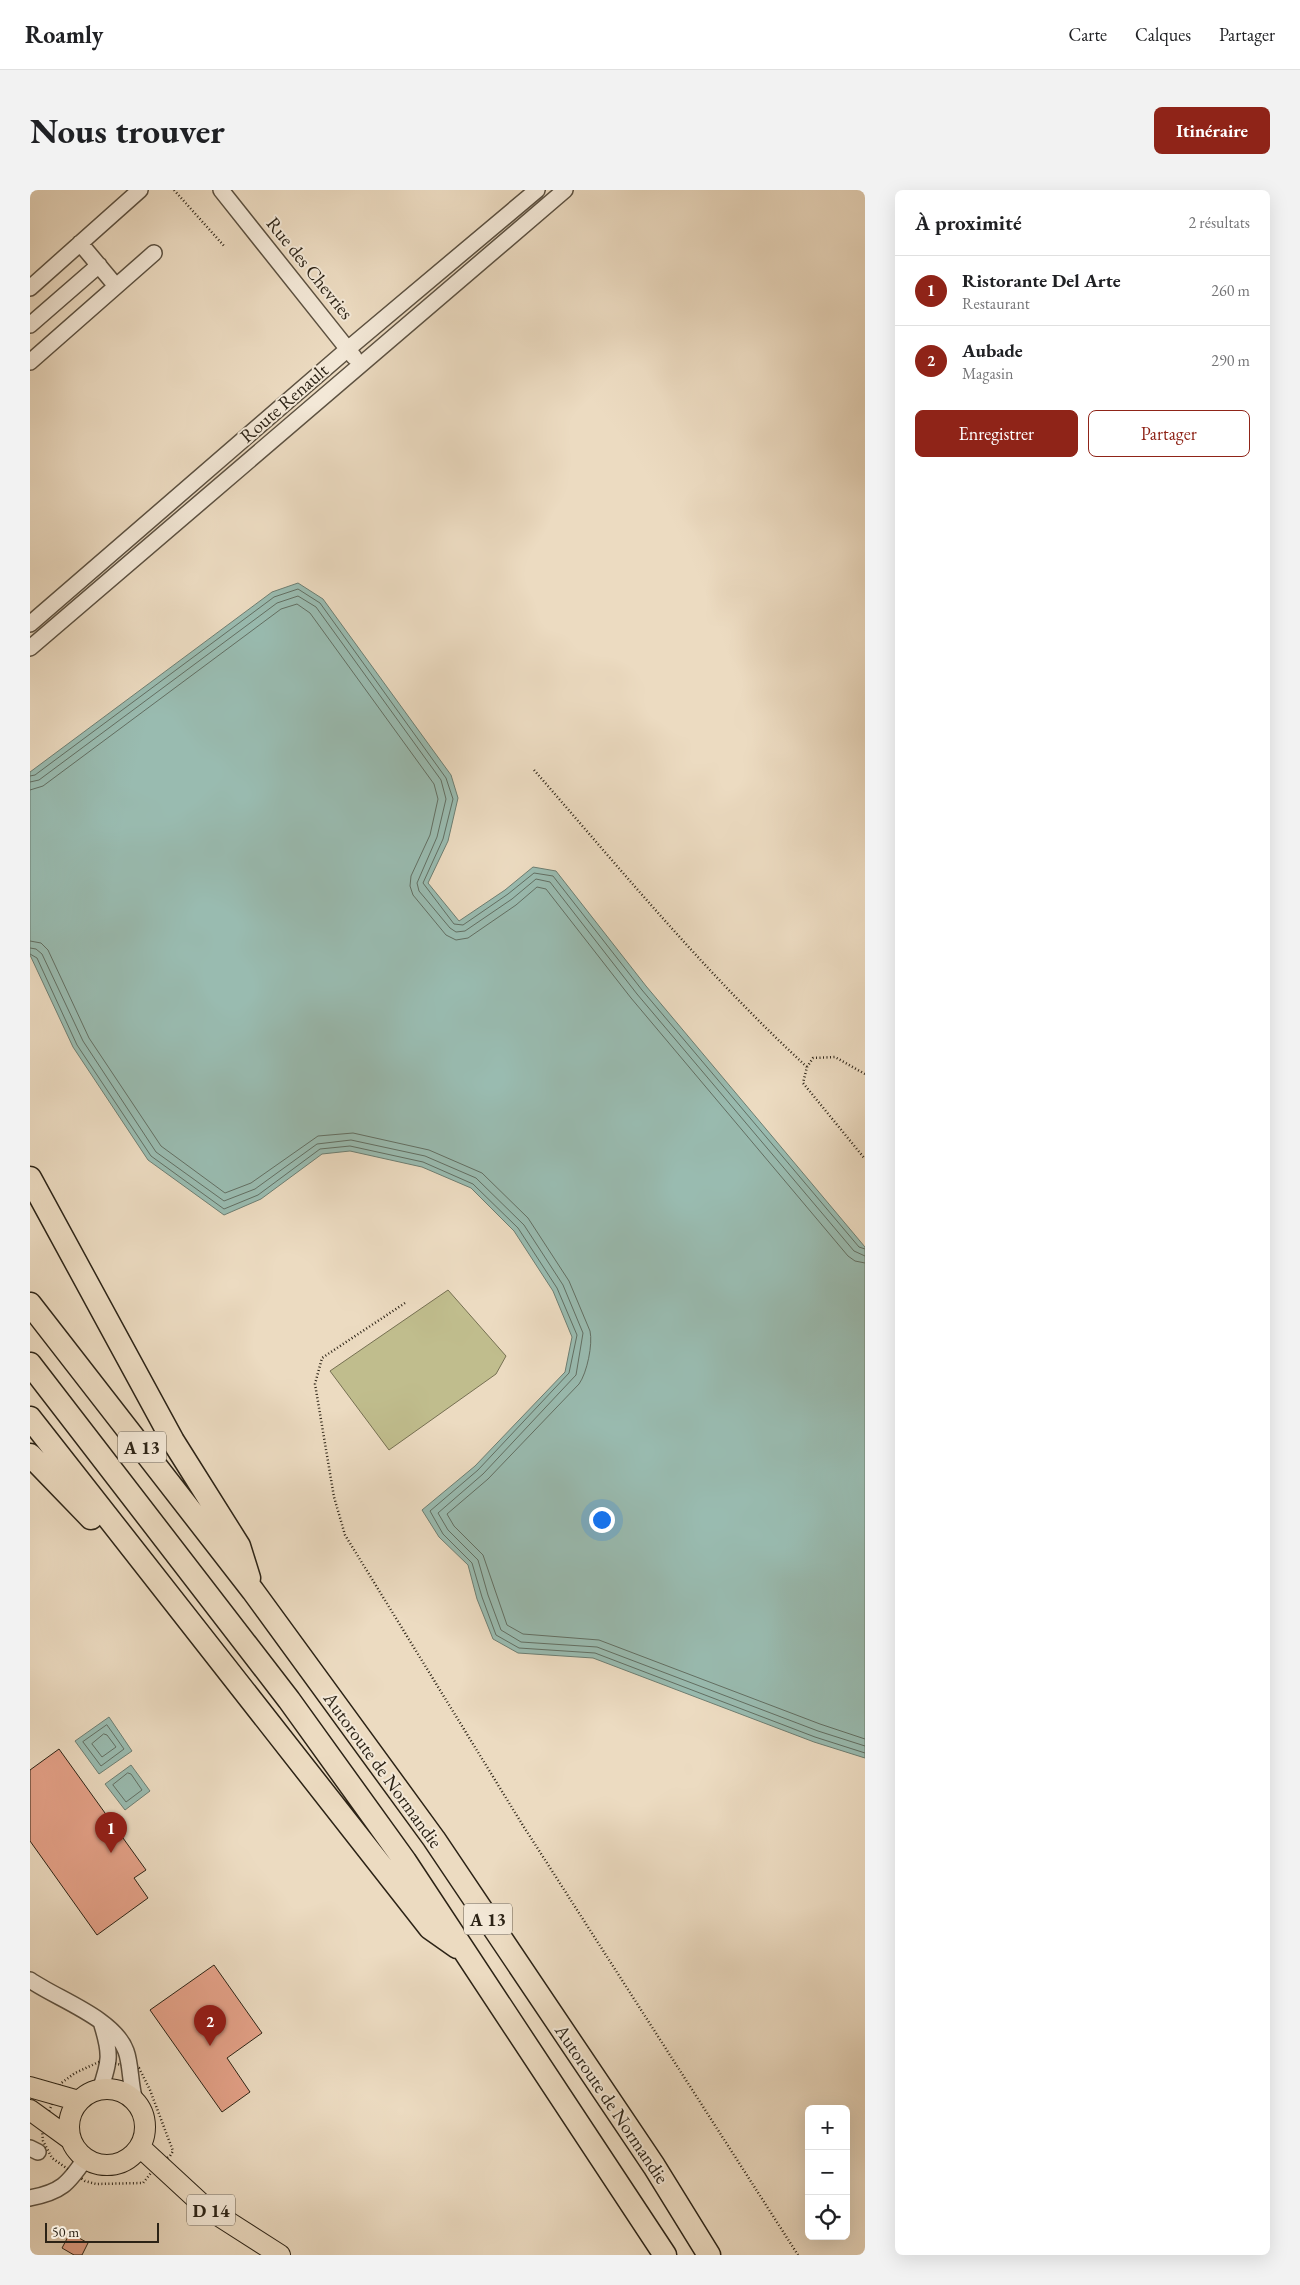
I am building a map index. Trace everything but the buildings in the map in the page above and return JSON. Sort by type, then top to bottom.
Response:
[{"type":"highway","points":[[30,1178],[173,1441],[240,1546],[253,1591]]},
{"type":"highway","name":"Autoroute de Normandie","points":[[30,1304],[253,1591],[434,1839],[654,2166],[709,2255]]},
{"type":"highway","name":"Autoroute de Normandie","points":[[30,1364],[289,1700],[404,1861],[665,2255]]},
{"type":"highway","points":[[30,1418],[204,1643],[430,1928],[468,1955]]},
{"type":"highway","points":[[30,1455],[87,1514],[164,1604],[204,1643]]},
{"type":"main road","points":[[30,2087],[79,2101]]},
{"type":"main road","points":[[30,2110],[70,2139],[76,2150],[85,2159],[109,2166],[121,2163],[132,2157],[140,2147],[145,2136],[145,2123],[142,2111],[135,2101],[125,2093],[113,2089],[100,2090],[89,2094],[79,2101],[70,2117],[70,2139]]},
{"type":"main road","name":"D 14","points":[[140,2147],[205,2207],[280,2255]]},
{"type":"street","points":[[30,288],[140,190]]},
{"type":"street","name":"Rue des Chevries","points":[[222,190],[349,348]]},
{"type":"street","name":"Route Renault","points":[[30,624],[349,348],[537,190]]},
{"type":"street","name":"Route Renault","points":[[30,648],[565,190]]},
{"type":"street","points":[[80,242],[116,286]]},
{"type":"street","points":[[30,362],[154,253]]},
{"type":"street","points":[[30,325],[99,265]]},
{"type":"street","points":[[305,412],[308,402],[355,362],[354,355],[349,348]]},
{"type":"street","points":[[30,1980],[102,2023],[119,2039],[126,2052],[130,2085],[135,2101]]},
{"type":"street","points":[[100,2090],[109,2063],[109,2049],[102,2023]]},
{"type":"street","points":[[30,2198],[54,2193],[63,2188],[85,2159]]},
{"type":"path","points":[[174,190],[225,247]]},
{"type":"path","points":[[534,770],[674,930],[780,1042],[807,1067]]},
{"type":"path","points":[[865,1074],[836,1057],[813,1058],[807,1067],[804,1082],[865,1159]]},
{"type":"path","points":[[405,1303],[322,1358],[315,1384],[334,1497],[345,1535],[522,1824],[798,2255]]},
{"type":"path","points":[[57,2089],[64,2080],[96,2062],[103,2062]]},
{"type":"path","points":[[134,2067],[139,2068],[150,2090],[173,2151],[170,2156]]},
{"type":"path","points":[[85,2181],[96,2184],[134,2183],[143,2182],[147,2179]]},
{"type":"shaded area","points":[[448,1290],[506,1356],[496,1374],[389,1450],[330,1371]]},
{"type":"water","points":[[298,583],[323,599],[451,775],[458,798],[448,841],[428,883],[459,921],[505,890],[533,867],[556,871],[646,986],[865,1247],[865,1758],[814,1742],[593,1658],[518,1653],[493,1639],[477,1599],[468,1565],[439,1537],[422,1510],[475,1466],[565,1372],[572,1337],[553,1291],[514,1231],[471,1188],[422,1167],[350,1151],[322,1154],[261,1199],[224,1215],[148,1160],[73,1047],[30,955],[30,772],[272,592]]},
{"type":"water","points":[[109,1717],[132,1751],[99,1774],[75,1741]]},
{"type":"water","points":[[131,1765],[150,1791],[125,1810],[105,1784]]},
{"type":"place","name":"Ristorante Del Arte","points":[[111,1853]]},
{"type":"place","name":"Aubade","points":[[210,2046]]}]
